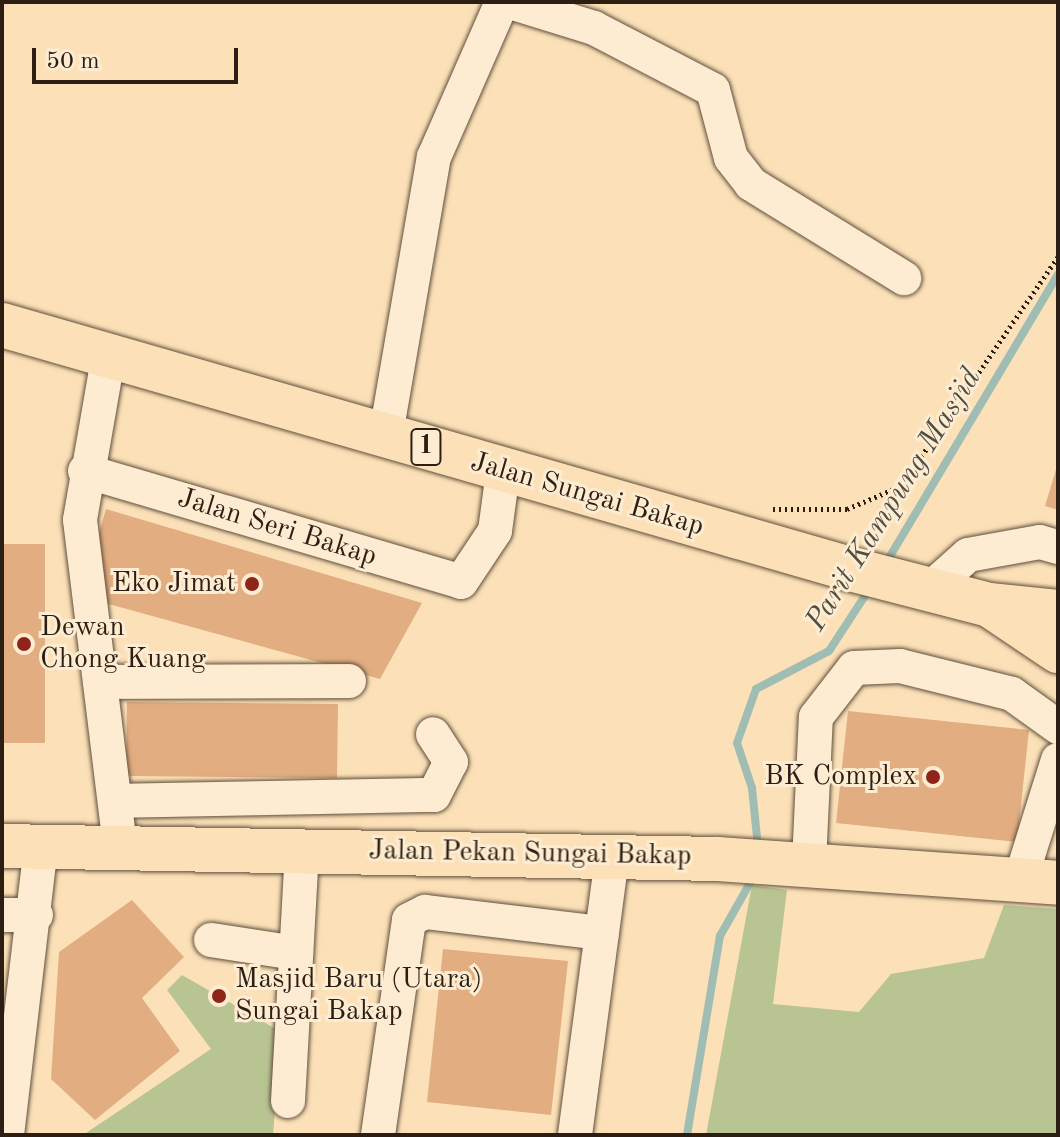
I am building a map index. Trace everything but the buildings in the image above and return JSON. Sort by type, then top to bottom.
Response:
[{"type":"main road","name":"Jalan Sungai Bakap","points":[[2,325],[108,359],[386,434],[503,472],[850,569],[989,605],[1058,612]]},
{"type":"main road","name":"Jalan Sungai Bakap","points":[[989,605],[1058,651]]},
{"type":"main road","name":"Jalan Pekan Sungai Bakap","points":[[22,846],[120,845],[718,859],[796,862],[1039,882]]},
{"type":"street","points":[[386,434],[434,157],[502,2]]},
{"type":"street","points":[[510,2],[594,28],[713,90],[731,158],[751,184],[904,278]]},
{"type":"street","points":[[108,359],[85,471],[80,520],[120,845]]},
{"type":"street","name":"Jalan Seri Bakap","points":[[85,471],[461,582],[495,531],[503,472]]},
{"type":"street","points":[[930,589],[968,555],[1040,542],[1058,547]]},
{"type":"street","points":[[796,862],[816,717],[854,668],[900,666],[1012,694],[1058,727]]},
{"type":"street","points":[[100,682],[349,681]]},
{"type":"street","points":[[115,801],[434,795],[451,762],[433,734]]},
{"type":"street","points":[[1039,882],[1058,760]]},
{"type":"street","points":[[7,1135],[36,915],[22,846]]},
{"type":"street","points":[[288,1101],[302,849]]},
{"type":"street","points":[[575,1135],[612,856]]},
{"type":"street","points":[[378,1135],[409,920],[425,912],[602,933]]},
{"type":"street","points":[[2,915],[36,915]]},
{"type":"street","points":[[211,940],[296,953]]},
{"type":"path","points":[[768,509],[847,509],[901,486],[1058,257]]},
{"type":"green space","points":[[752,885],[787,890],[773,1004],[859,1012],[891,974],[984,958],[1004,905],[1058,909],[1058,1135],[706,1135]]},
{"type":"green space","points":[[182,975],[281,1032],[273,1135],[83,1135],[211,1049],[167,990]]},
{"type":"waterway","points":[[886,563],[1058,274]]},
{"type":"waterway","name":"Parit Kampung Masjid","points":[[758,847],[752,788],[737,743],[756,689],[829,651],[870,588]]},
{"type":"waterway","name":"Parit Kampung Masjid","points":[[687,1135],[720,936],[754,876]]},
{"type":"place","name":"Eko Jimat","points":[[252,584]]},
{"type":"place","name":"Dewan Chong Kuang","points":[[24,644]]},
{"type":"place","name":"BK Complex","points":[[933,777]]},
{"type":"place","name":"Masjid Baru (Utara) Sungai Bakap","points":[[219,996]]}]
